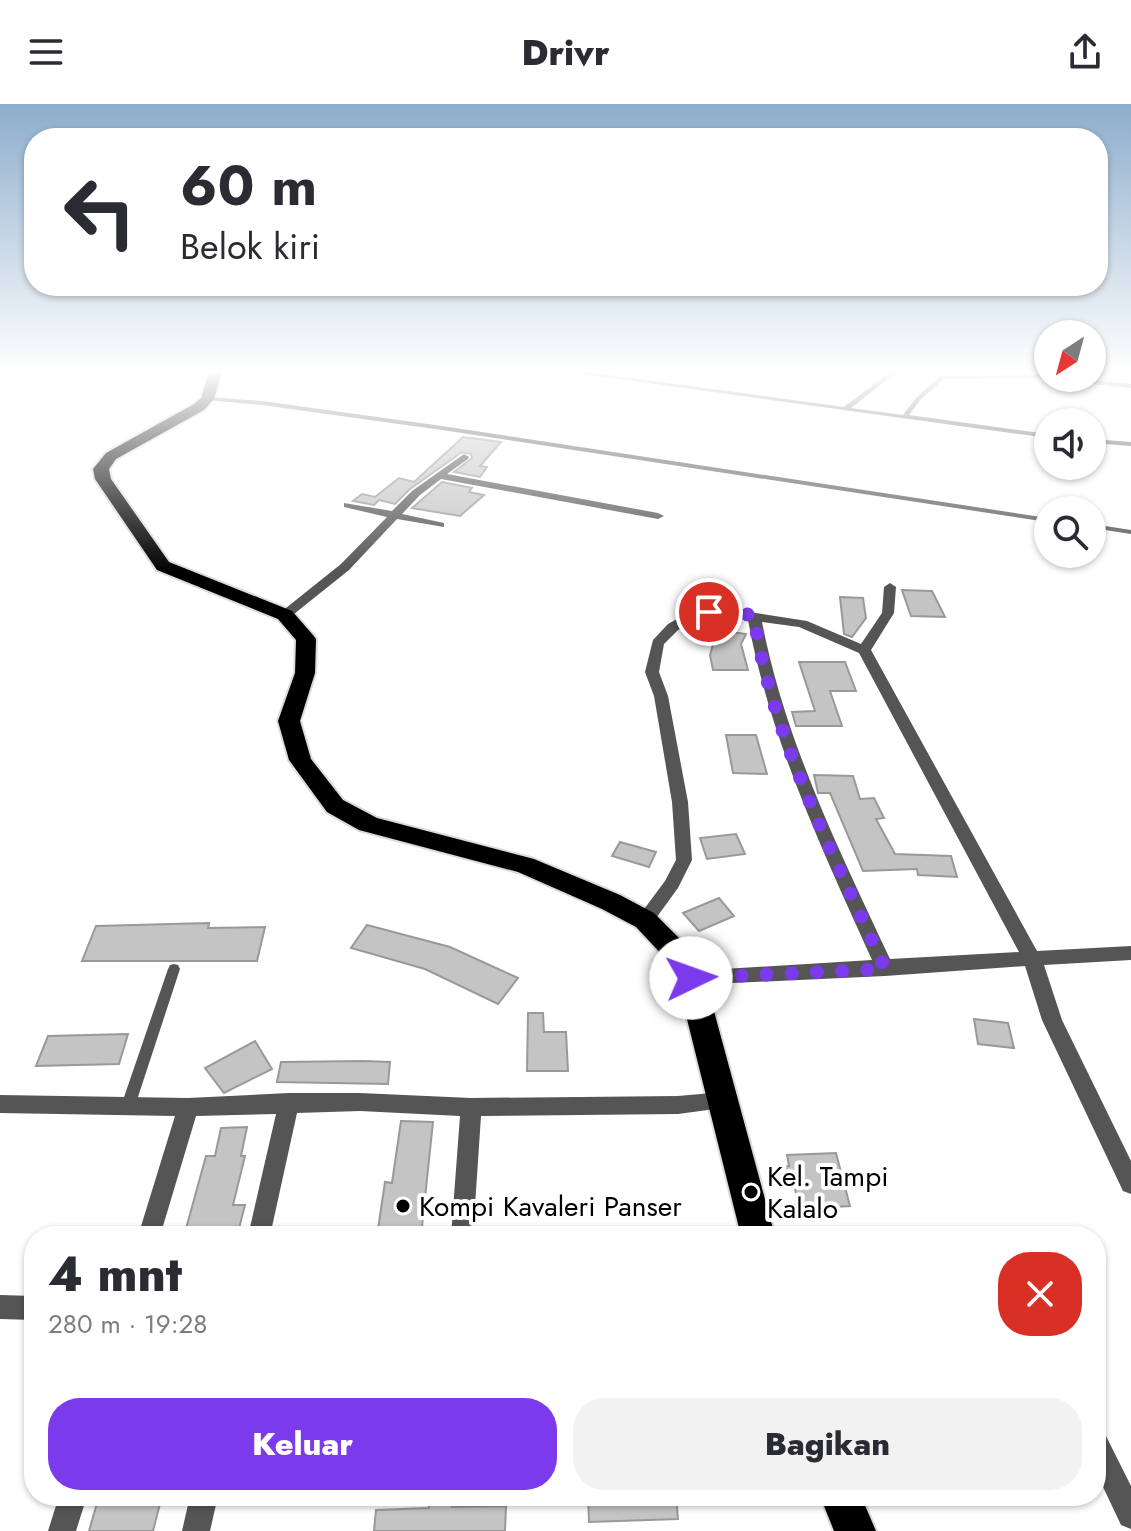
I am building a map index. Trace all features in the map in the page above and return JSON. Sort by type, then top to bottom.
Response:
[{"type":"highway","points":[[142,439],[111,456],[101,469],[103,479],[163,566],[285,615],[306,639],[305,673],[289,721],[300,760],[335,806],[368,824],[525,865],[573,884],[645,920],[676,952],[691,978],[755,1226]]},
{"type":"highway","points":[[844,1506],[855,1531]]},
{"type":"street","points":[[285,615],[333,578],[416,493],[464,457]]},
{"type":"street","points":[[439,476],[658,516]]},
{"type":"street","points":[[348,505],[440,525]]},
{"type":"street","points":[[864,650],[888,613],[890,587]]},
{"type":"street","points":[[645,920],[672,884],[684,860],[680,802],[668,733],[652,672],[653,654],[658,643],[673,627],[691,617],[724,612],[802,624],[864,650],[1033,961],[1052,1020],[1083,1091],[1131,1184]]},
{"type":"street","points":[[754,615],[767,683],[814,812],[885,969]]},
{"type":"street","points":[[691,978],[1033,961],[1131,953]]},
{"type":"street","points":[[0,1104],[129,1103],[188,1107],[289,1102],[471,1107],[678,1105],[723,1101]]},
{"type":"street","points":[[261,1226],[289,1102]]},
{"type":"street","points":[[152,1226],[188,1107]]},
{"type":"street","points":[[463,1226],[471,1107]]},
{"type":"street","points":[[0,1307],[24,1308]]},
{"type":"street","points":[[1106,1464],[1131,1515]]},
{"type":"street","points":[[62,1531],[70,1506]]},
{"type":"street","points":[[196,1531],[202,1506]]},
{"type":"lane","points":[[512,439],[1034,518]]},
{"type":"lane","points":[[1106,442],[1131,444]]},
{"type":"lane","points":[[1106,528],[1131,532]]},
{"type":"lane","points":[[129,1103],[174,969]]},
{"type":"building","points":[[461,439],[501,442],[480,466],[487,467],[480,477],[454,472],[472,458],[471,454],[462,452],[410,489],[395,504],[379,500],[374,505],[353,501],[362,494],[375,497],[399,478],[414,482]]},
{"type":"building","points":[[442,482],[472,488],[469,492],[484,495],[460,516],[412,508]]},
{"type":"building","points":[[902,590],[932,591],[945,617],[911,616]]},
{"type":"building","points":[[840,597],[863,598],[866,618],[852,637],[844,634]]},
{"type":"building","points":[[717,630],[746,634],[741,644],[748,670],[713,670],[710,655]]},
{"type":"building","points":[[799,662],[845,662],[856,691],[830,691],[842,726],[796,726],[792,712],[815,711]]},
{"type":"building","points":[[726,735],[756,735],[767,774],[733,773]]},
{"type":"building","points":[[814,775],[853,776],[860,799],[874,798],[884,818],[876,819],[895,854],[951,856],[957,877],[918,875],[917,869],[863,871],[830,793],[818,793]]},
{"type":"building","points":[[736,834],[745,854],[707,859],[700,838]]},
{"type":"building","points":[[620,842],[656,852],[649,867],[612,856]]},
{"type":"building","points":[[719,898],[734,916],[699,931],[683,913]]},
{"type":"building","points":[[209,923],[208,928],[265,927],[257,961],[82,961],[96,926]]},
{"type":"building","points":[[367,925],[450,947],[518,978],[498,1004],[425,969],[351,948]]},
{"type":"building","points":[[528,1013],[543,1013],[544,1032],[566,1032],[568,1071],[527,1071]]},
{"type":"building","points":[[974,1019],[1008,1023],[1014,1048],[978,1044]]},
{"type":"building","points":[[128,1034],[119,1064],[36,1066],[48,1036]]},
{"type":"building","points":[[255,1041],[272,1069],[224,1093],[205,1068]]},
{"type":"building","points":[[281,1062],[390,1062],[388,1084],[277,1082]]},
{"type":"building","points":[[401,1121],[433,1122],[422,1226],[378,1226],[385,1182],[392,1183]]},
{"type":"building","points":[[247,1127],[241,1156],[245,1156],[233,1205],[245,1205],[240,1226],[187,1226],[206,1156],[215,1156],[221,1128]]},
{"type":"building","points":[[836,1153],[850,1206],[799,1209],[794,1184],[783,1185],[779,1167],[789,1166],[787,1155]]},
{"type":"building","points":[[96,1506],[159,1506],[153,1531],[89,1531]]},
{"type":"building","points":[[506,1506],[505,1531],[374,1531],[376,1510]]},
{"type":"building","points":[[588,1506],[677,1506],[678,1519],[589,1522]]},
{"type":"place","name":"Kel. Tampi Kalalo","points":[[751,1192]]},
{"type":"place","name":"Kompi Kavaleri Panser","points":[[403,1206]]},
{"type":"route","points":[[691,978],[885,969],[814,812],[767,683],[754,615],[709,612]]}]
